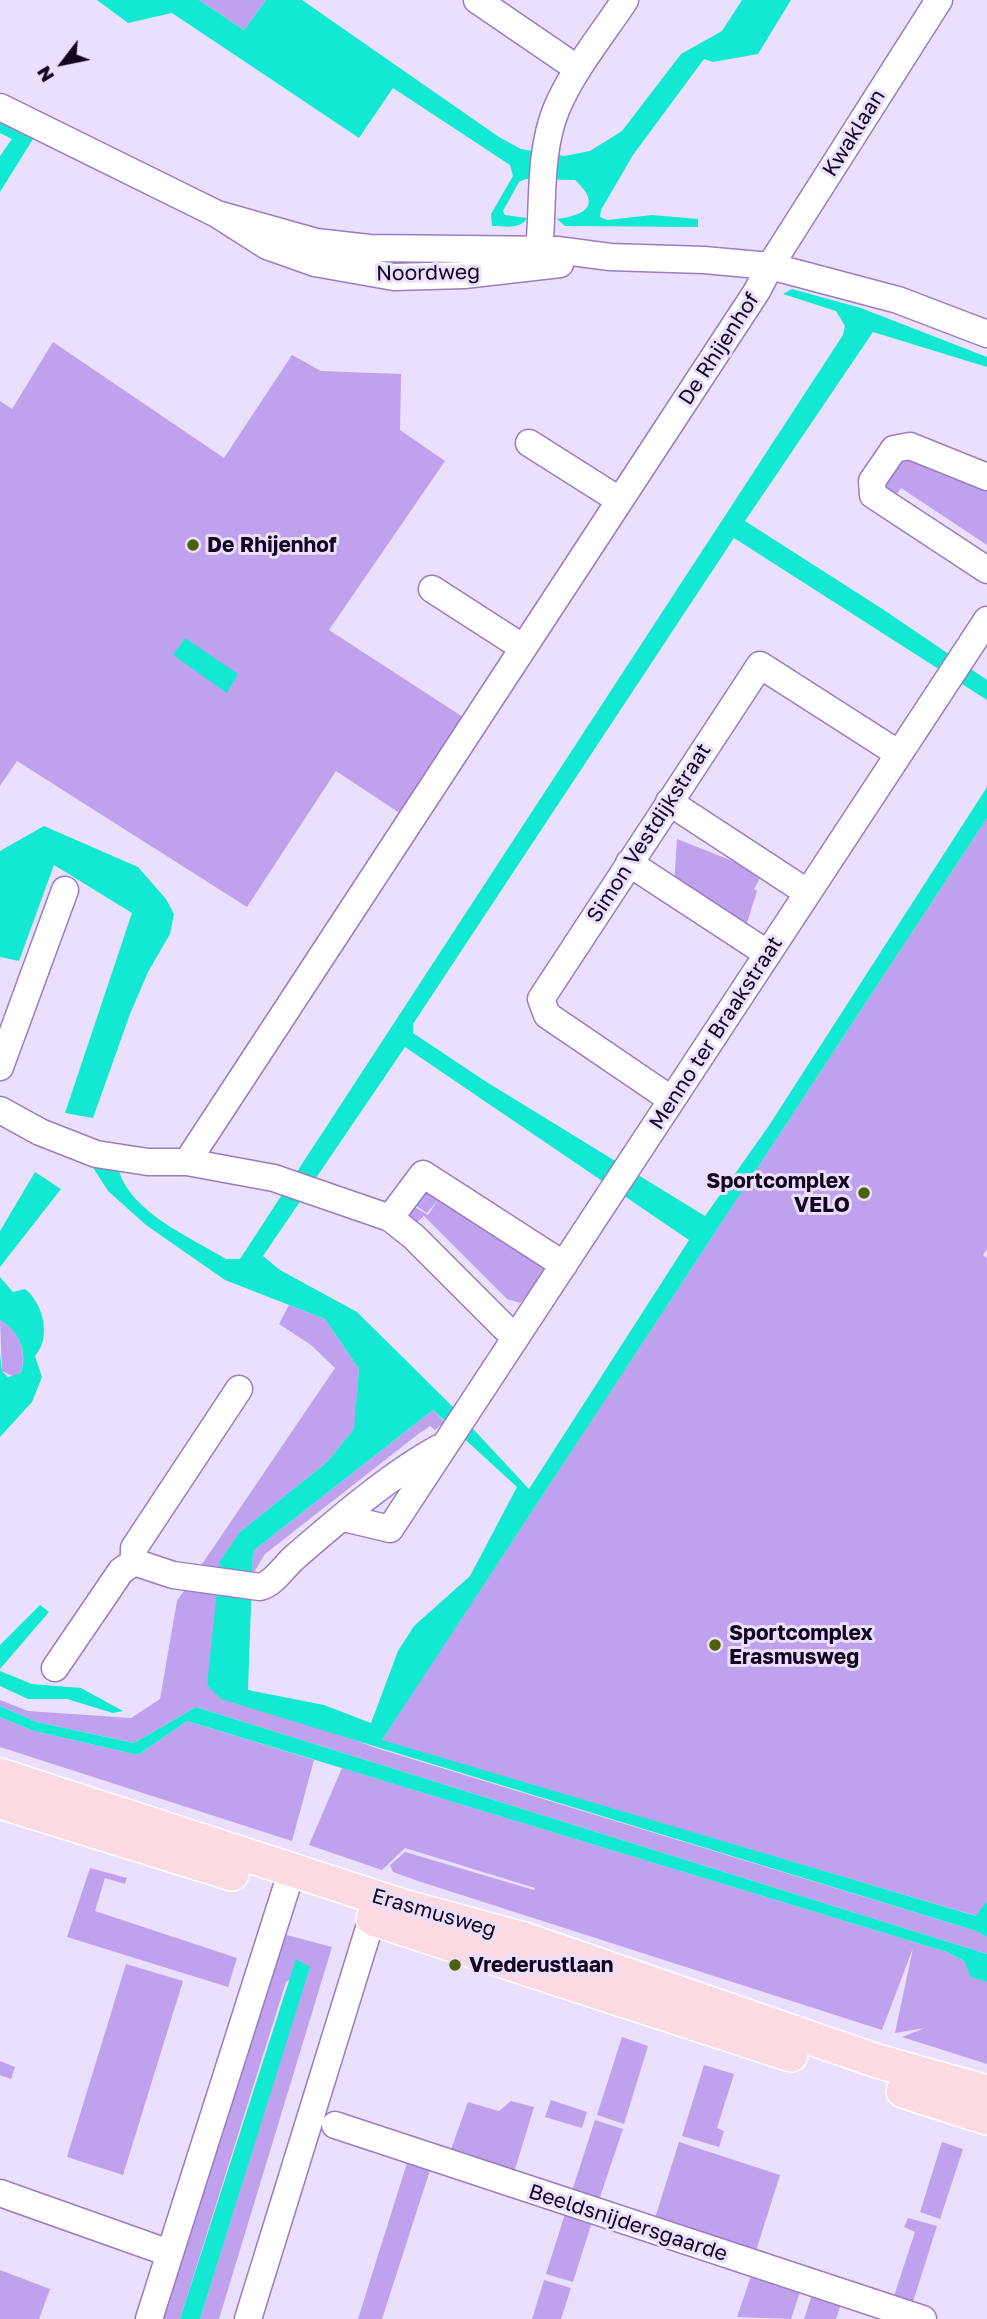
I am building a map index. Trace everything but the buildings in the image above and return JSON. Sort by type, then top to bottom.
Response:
[{"type":"main road","name":"Erasmusweg","points":[[0,1775],[289,1881],[987,2118]]},
{"type":"main road","name":"Erasmusweg","points":[[0,1802],[289,1881]]},
{"type":"main road","name":"Erasmusweg","points":[[375,1909],[524,1940],[877,2061],[987,2092]]},
{"type":"street","points":[[477,0],[578,69]]},
{"type":"street","points":[[547,257],[543,184],[546,146],[556,109],[578,69],[625,0]]},
{"type":"street","name":"Kwaklaan","points":[[770,266],[939,0]]},
{"type":"street","name":"Noordweg","points":[[0,107],[217,214],[267,246],[315,263],[369,275],[464,275],[547,257],[704,260],[770,266],[898,300],[987,334]]},
{"type":"street","name":"De Rhijenhof","points":[[187,1162],[757,291],[770,266]]},
{"type":"street","points":[[528,443],[619,500]]},
{"type":"street","points":[[987,477],[910,446],[894,449],[872,481],[873,495],[987,570]]},
{"type":"street","points":[[432,589],[522,647]]},
{"type":"street","name":"Menno ter Braakstraat","points":[[344,1518],[390,1529],[987,620]]},
{"type":"street","name":"Simon Vestdijkstraat","points":[[672,1100],[547,1015],[541,999],[669,802],[760,665],[899,754]]},
{"type":"street","points":[[669,802],[808,893]]},
{"type":"street","points":[[629,863],[768,954]]},
{"type":"street","points":[[0,1067],[65,890]]},
{"type":"street","points":[[3,1116],[96,1154],[148,1162],[187,1162],[274,1178],[390,1218],[414,1237],[515,1338]]},
{"type":"street","points":[[390,1218],[423,1174],[564,1265]]},
{"type":"street","points":[[55,1668],[121,1571],[134,1562],[134,1548],[239,1389]]},
{"type":"street","name":"Menno ter Braakstraat","points":[[134,1562],[173,1576],[260,1587],[267,1585],[295,1557],[412,1463],[446,1443]]},
{"type":"street","points":[[149,2319],[289,1881]]},
{"type":"street","points":[[248,2319],[375,1909]]},
{"type":"street","name":"Beeldsnijdersgaarde","points":[[335,2125],[923,2319]]},
{"type":"street","points":[[0,2193],[169,2253]]},
{"type":"shaded area","points":[[97,0],[199,0],[244,30],[266,0],[302,0],[499,137],[521,149],[564,156],[590,151],[622,131],[681,54],[722,31],[742,0],[791,0],[758,54],[713,62],[704,59],[633,155],[601,210],[600,217],[607,220],[652,215],[698,219],[698,227],[565,226],[557,219],[576,215],[587,207],[588,196],[583,189],[575,180],[526,179],[519,182],[503,211],[505,215],[527,218],[516,226],[507,227],[492,226],[491,214],[513,176],[510,165],[393,88],[359,138],[172,13],[128,23]]},
{"type":"shaded area","points":[[199,0],[266,0],[244,30]]},
{"type":"shaded area","points":[[0,123],[33,139],[0,192],[0,156],[12,139],[0,133]]},
{"type":"shaded area","points":[[792,289],[861,308],[987,357],[987,367],[873,332],[745,521],[987,680],[987,700],[734,538],[413,1024],[413,1033],[485,1081],[705,1216],[768,1127],[987,787],[987,818],[382,1740],[976,1916],[987,1901],[987,1937],[976,1931],[221,1699],[207,1685],[220,1561],[240,1532],[327,1462],[354,1429],[359,1369],[325,1319],[225,1280],[146,1225],[108,1191],[92,1166],[119,1171],[126,1186],[149,1212],[226,1259],[240,1259],[843,335],[845,326],[836,311],[783,294]],"holes":[[[405,1047],[689,1240],[529,1489],[449,1403],[357,1312],[280,1270],[263,1256]],[[433,1410],[517,1487],[470,1576],[414,1626],[398,1651],[371,1723],[324,1705],[248,1690],[253,1551]]]},
{"type":"shaded area","name":"De Rhijenhof","points":[[53,342],[224,458],[292,355],[321,371],[401,374],[400,430],[445,461],[329,630],[466,719],[401,814],[336,771],[247,907],[17,761],[0,786],[0,401],[12,409]]},
{"type":"shaded area","points":[[908,455],[987,491],[987,545],[901,488],[894,498],[886,488],[884,478],[889,469]]},
{"type":"shaded area","points":[[185,638],[238,674],[227,693],[173,655]]},
{"type":"shaded area","name":"Sportcomplex Erasmusweg","points":[[987,818],[987,1249],[983,1255],[987,1258],[987,1901],[977,1916],[381,1741]]},
{"type":"shaded area","points":[[44,826],[138,867],[166,899],[174,914],[170,934],[148,972],[130,1014],[93,1118],[65,1113],[132,913],[54,865],[19,961],[0,957],[0,851]]},
{"type":"shaded area","points":[[677,839],[763,873],[754,889],[757,891],[747,923],[674,884]]},
{"type":"shaded area","points":[[35,1172],[61,1189],[0,1267],[0,1231]]},
{"type":"shaded area","points":[[422,1188],[543,1265],[539,1281],[524,1300],[520,1303],[507,1299],[424,1216],[415,1224],[409,1213],[411,1205],[428,1215],[438,1200],[427,1213],[412,1203]]},
{"type":"shaded area","points":[[0,1277],[13,1292],[25,1289],[31,1295],[41,1311],[44,1330],[40,1348],[35,1356],[42,1377],[32,1402],[0,1437],[0,1354],[2,1371],[8,1377],[21,1373],[23,1357],[17,1336],[0,1320]]},
{"type":"shaded area","points":[[289,1305],[325,1319],[359,1369],[355,1428],[327,1462],[240,1532],[207,1685],[376,1748],[976,1931],[987,1937],[987,1954],[196,1707],[134,1743],[37,1722],[0,1706],[0,1700],[28,1711],[131,1718],[160,1699],[177,1601],[335,1368],[311,1345],[279,1324]]},
{"type":"shaded area","points":[[0,1320],[13,1330],[22,1349],[21,1373],[14,1377],[2,1371]]},
{"type":"shaded area","points":[[433,1410],[445,1422],[435,1430],[430,1426],[417,1435],[265,1554],[252,1576],[253,1551]]},
{"type":"shaded area","points":[[40,1605],[49,1612],[0,1669],[0,1645]]},
{"type":"shaded area","points":[[0,1671],[32,1684],[81,1688],[123,1711],[113,1713],[67,1699],[28,1699],[0,1686]]},
{"type":"shaded area","points":[[0,1706],[37,1722],[134,1743],[196,1707],[987,1954],[987,1982],[971,1977],[964,1961],[947,1952],[187,1721],[138,1755],[34,1731],[0,1717]]},
{"type":"shaded area","points":[[0,1717],[34,1731],[138,1755],[187,1721],[314,1760],[292,1841],[0,1747]]},
{"type":"shaded area","points":[[342,1768],[947,1952],[964,1961],[972,1977],[987,1982],[987,2064],[902,2037],[925,2028],[895,2033],[913,1948],[882,2030],[418,1881],[393,1872],[390,1865],[405,1852],[534,1890],[535,1888],[405,1848],[382,1870],[309,1845]]},
{"type":"shaded area","points":[[90,1868],[127,1878],[125,1884],[105,1878],[95,1911],[237,1958],[228,1987],[67,1937]]},
{"type":"shaded area","points":[[283,1934],[332,1947],[219,2319],[200,2319],[309,1967],[286,1982],[180,2319],[161,2319]]},
{"type":"shaded area","points":[[296,1959],[310,1967],[200,2319],[180,2319]]},
{"type":"shaded area","points":[[126,1964],[183,1981],[123,2175],[67,2157]]},
{"type":"shaded area","points":[[622,2037],[648,2046],[624,2124],[597,2115]]},
{"type":"shaded area","points":[[0,2061],[15,2067],[11,2079],[0,2075]]},
{"type":"shaded area","points":[[704,2065],[734,2074],[717,2128],[724,2131],[719,2147],[682,2136]]},
{"type":"shaded area","points":[[551,2100],[587,2112],[582,2128],[545,2117]]},
{"type":"shaded area","points":[[511,2101],[534,2107],[513,2176],[449,2155],[468,2102],[499,2111]]},
{"type":"shaded area","points":[[595,2120],[623,2129],[598,2203],[571,2194]]},
{"type":"shaded area","points":[[679,2142],[780,2175],[755,2254],[654,2221]]},
{"type":"shaded area","points":[[942,2142],[963,2149],[940,2219],[920,2212]]},
{"type":"shaded area","points":[[407,2163],[430,2170],[382,2319],[358,2319]]},
{"type":"shaded area","points":[[565,2214],[592,2222],[573,2282],[546,2274]]},
{"type":"shaded area","points":[[908,2218],[937,2226],[912,2305],[893,2299],[915,2232],[904,2227]]},
{"type":"shaded area","points":[[0,2270],[50,2289],[39,2319],[0,2319]]},
{"type":"shaded area","points":[[752,2273],[801,2289],[791,2319],[737,2317]]},
{"type":"shaded area","points":[[544,2280],[571,2288],[561,2319],[532,2319]]},
{"type":"shaded area","points":[[813,2292],[842,2301],[836,2319],[804,2319]]},
{"type":"place","name":"De Rhijenhof","points":[[193,545]]},
{"type":"place","name":"Sportcomplex VELO","points":[[864,1193]]},
{"type":"place","name":"Sportcomplex Erasmusweg","points":[[715,1645]]},
{"type":"place","name":"Vrederustlaan","points":[[455,1965]]}]
